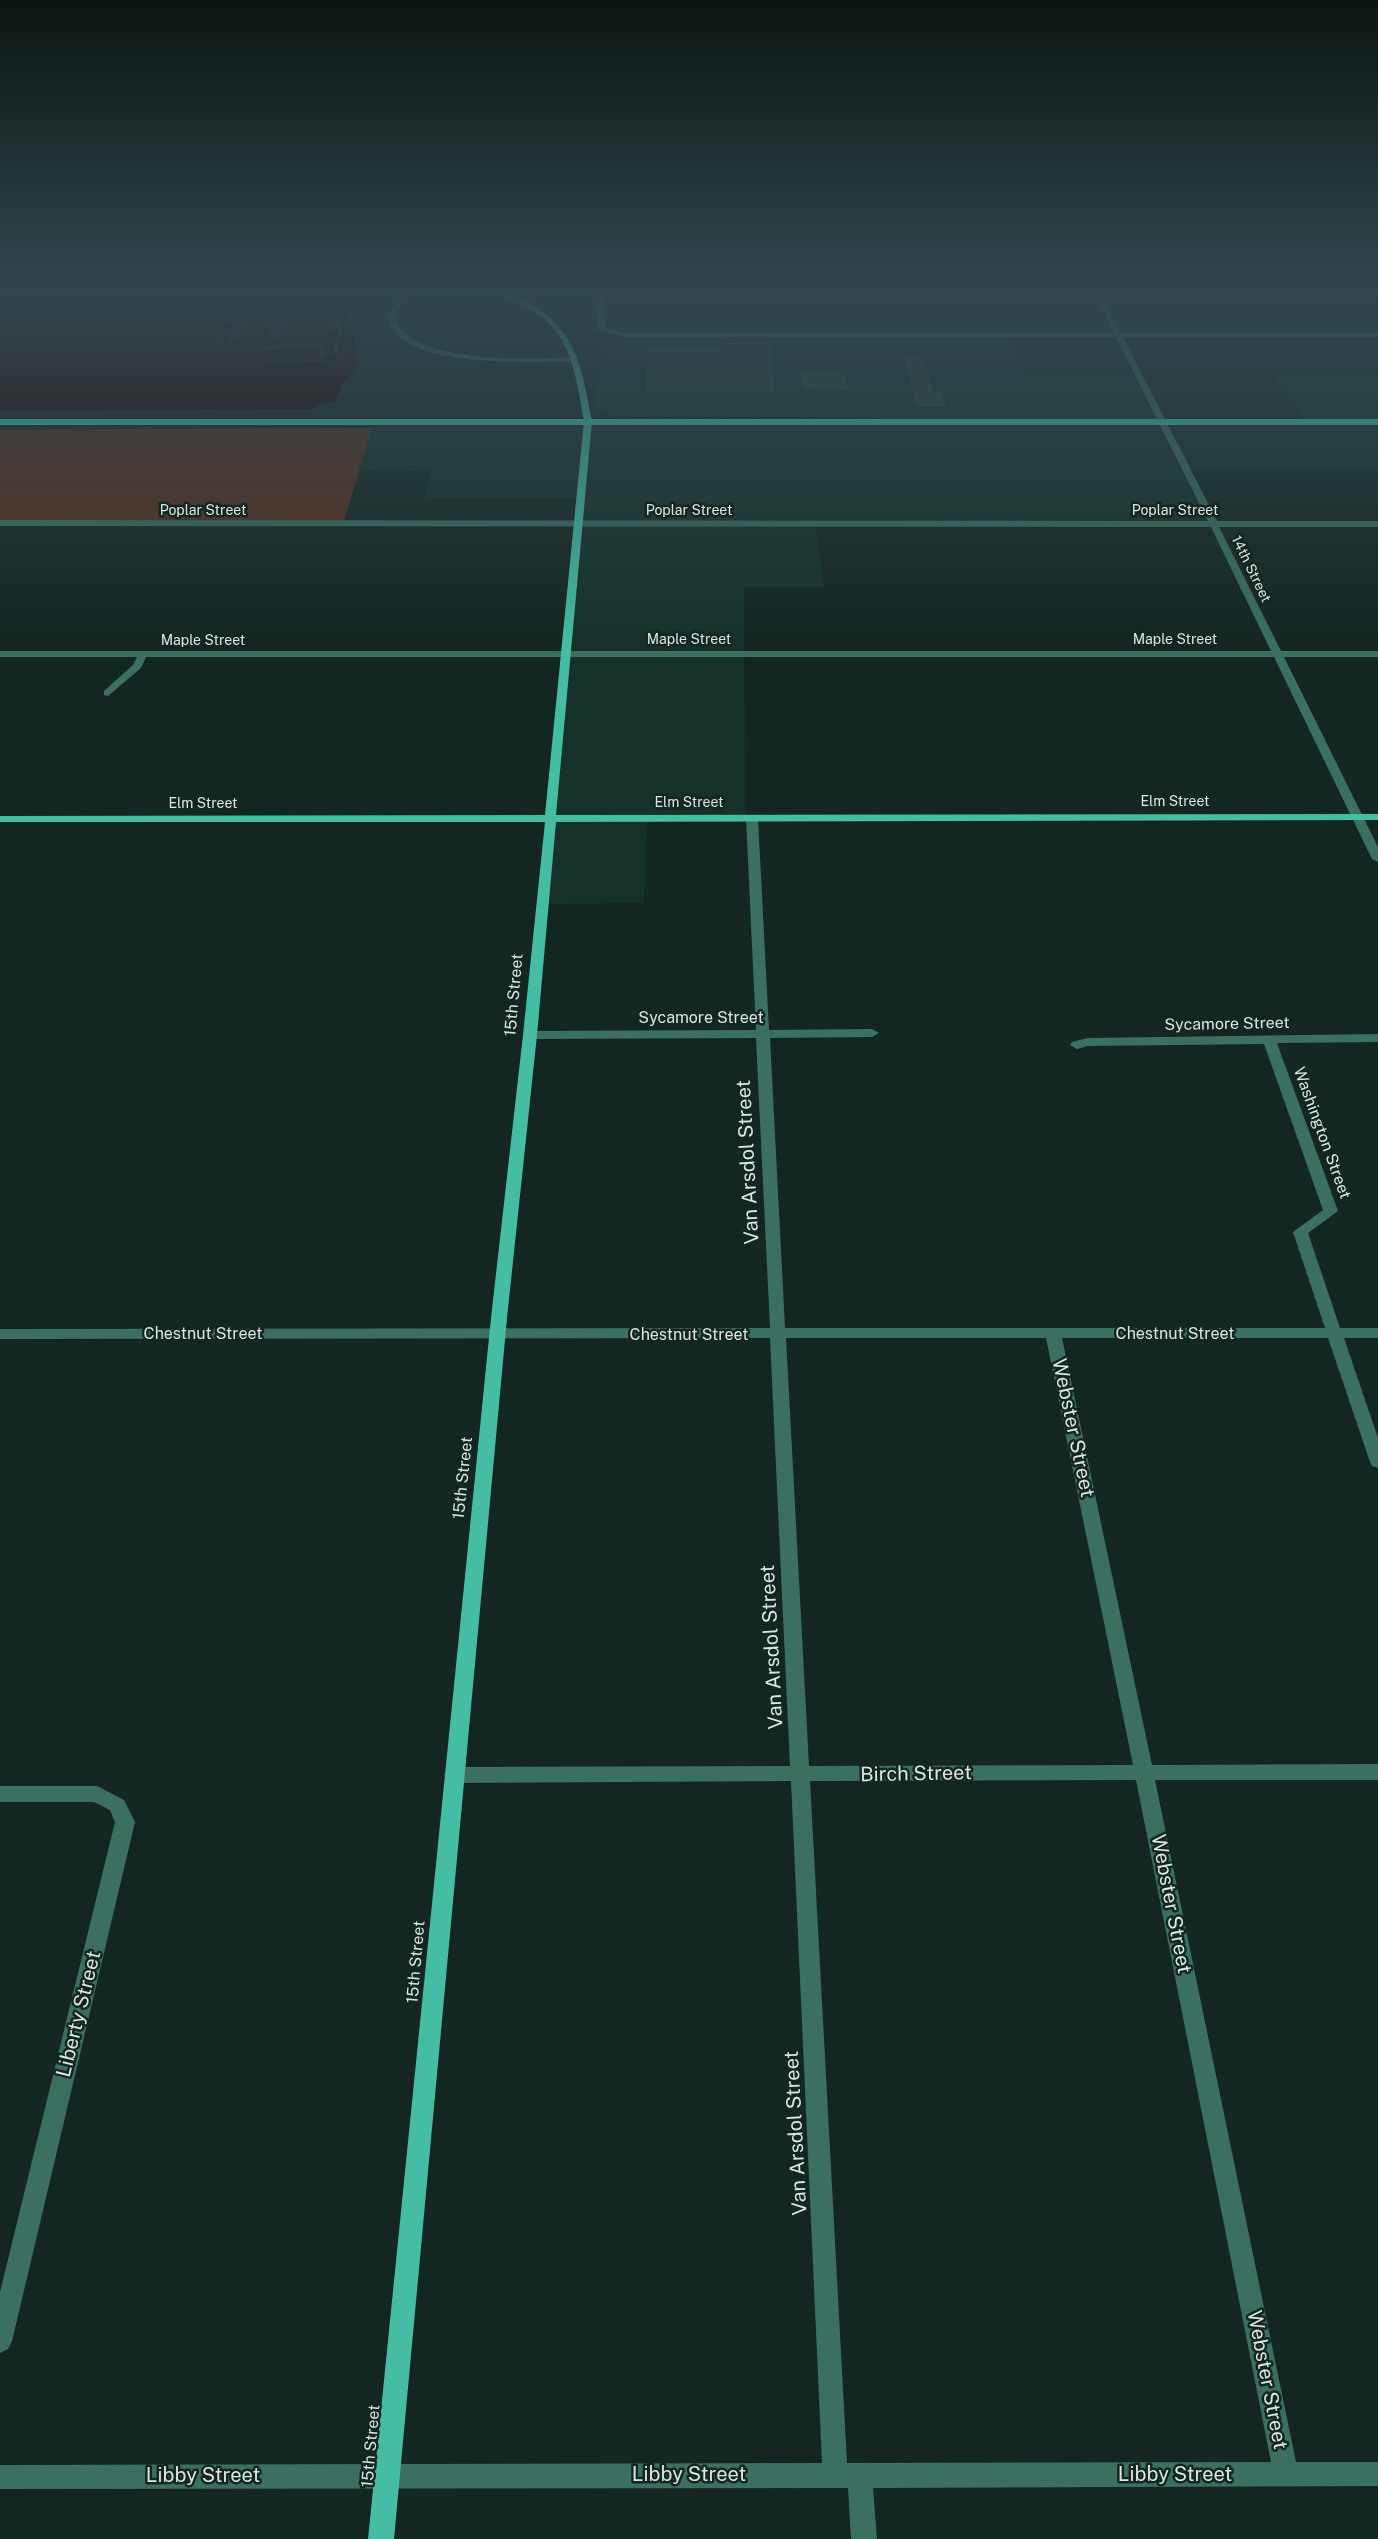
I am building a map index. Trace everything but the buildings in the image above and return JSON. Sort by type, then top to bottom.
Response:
[{"type":"highway","points":[[0,422],[1378,422]]},
{"type":"main road","name":"15th Street","points":[[381,2539],[497,1334],[530,1035],[549,818],[579,525],[588,421],[586,410]]},
{"type":"main road","name":"Elm Street","points":[[0,819],[1378,817]]},
{"type":"street","name":"14th Street","points":[[1158,410],[1378,859]]},
{"type":"street","name":"Poplar Street","points":[[0,523],[1378,524]]},
{"type":"street","name":"Maple Street","points":[[0,654],[1378,654]]},
{"type":"street","points":[[108,693],[137,666],[143,654]]},
{"type":"street","name":"Van Arsdol Street","points":[[752,818],[835,2475]]},
{"type":"street","name":"Sycamore Street","points":[[530,1035],[872,1033]]},
{"type":"street","name":"Sycamore Street","points":[[1077,1045],[1088,1042],[1378,1038]]},
{"type":"street","name":"Washington Street","points":[[1269,1041],[1331,1211],[1300,1232],[1378,1462]]},
{"type":"street","name":"Chestnut Street","points":[[0,1334],[1378,1334]]},
{"type":"street","name":"Webster Street","points":[[1053,1334],[1286,2474]]},
{"type":"street","name":"Birch Street","points":[[454,1775],[1378,1772]]},
{"type":"street","name":"Liberty Street","points":[[0,1794],[97,1794],[117,1805],[125,1822],[0,2341]]},
{"type":"street","name":"Libby Street","points":[[0,2477],[1378,2474]]},
{"type":"street","points":[[860,2475],[864,2539]]},
{"type":"shaded area","points":[[601,410],[1158,410],[1163,421],[1305,421],[1298,410],[1378,410],[1378,471],[1188,471],[1214,525],[815,524],[824,587],[744,587],[745,818],[647,818],[644,903],[542,904],[582,498],[425,498],[432,471],[359,470],[373,425],[877,425],[876,418],[618,417]]},
{"type":"shaded area","points":[[372,428],[343,524],[0,523],[0,430]]}]
